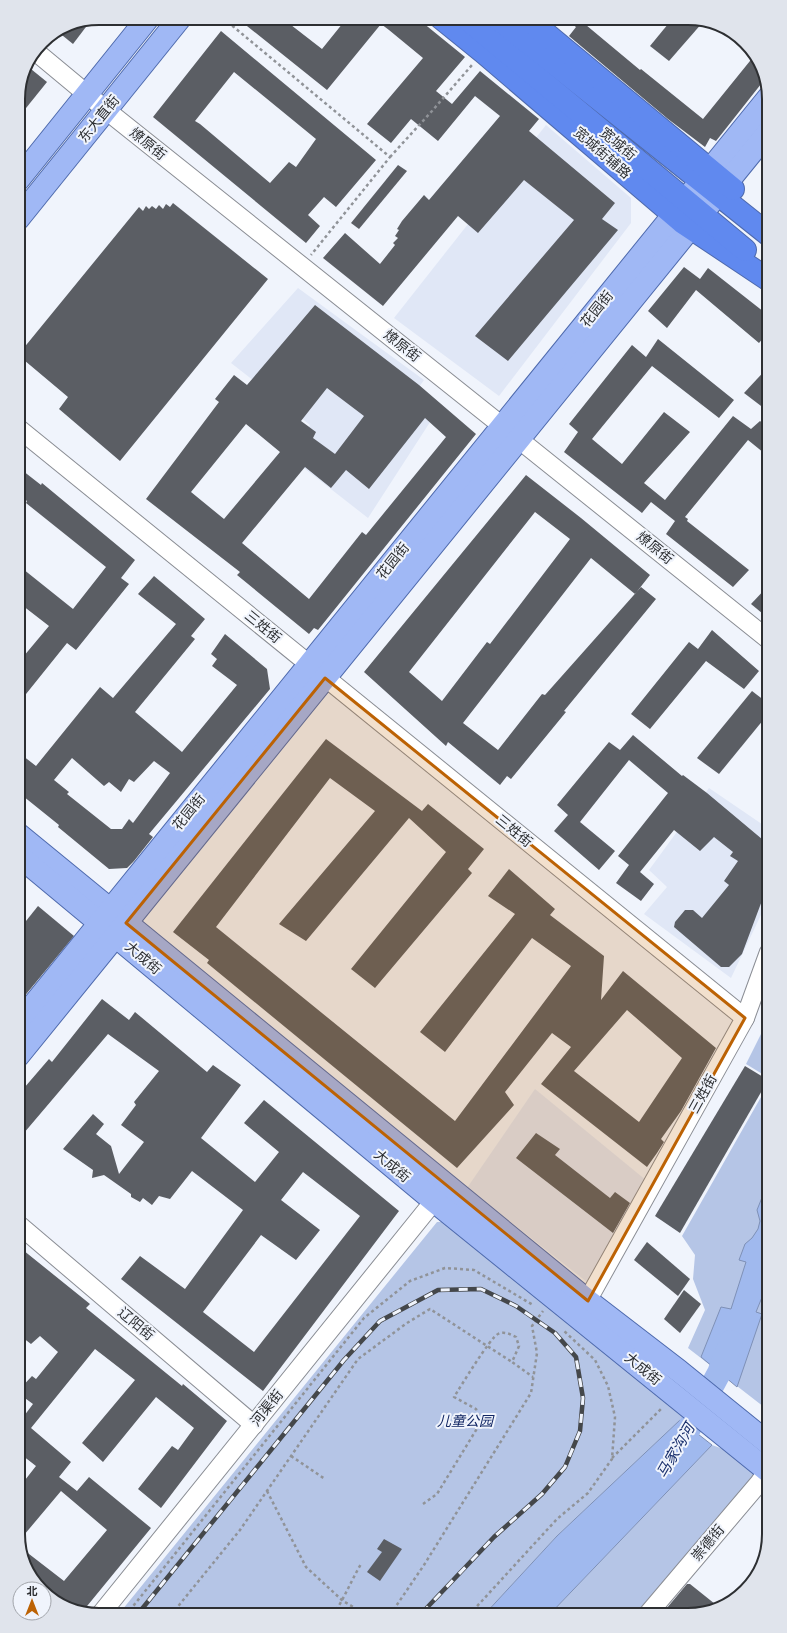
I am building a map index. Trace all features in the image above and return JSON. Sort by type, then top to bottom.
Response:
[{"type":"highway","name":"宽城街辅路","points":[[450,25],[762,274]]},
{"type":"highway","name":"宽城街","points":[[474,25],[688,214],[762,265]]},
{"type":"highway","name":"宽城街","points":[[507,25],[714,182],[762,228]]},
{"type":"highway","points":[[536,25],[714,182],[762,218]]},
{"type":"main road","name":"东大直街","points":[[25,171],[142,25]]},
{"type":"main road","name":"东大直街","points":[[25,210],[174,25]]},
{"type":"main road","name":"花园街","points":[[25,1046],[113,923],[714,182],[762,108]]},
{"type":"main road","name":"花园街","points":[[714,182],[762,137]]},
{"type":"main road","name":"大成街","points":[[25,841],[113,923],[434,1201],[576,1315],[679,1371],[762,1438]]},
{"type":"main road","name":"大成街","points":[[25,860],[113,923],[576,1315],[667,1398],[762,1467]]},
{"type":"main road","name":"花园街","points":[[25,1017],[113,923]]},
{"type":"street","name":"燎原街","points":[[39,55],[87,95],[511,432],[762,634]]},
{"type":"street","name":"三姓街","points":[[25,434],[745,1018],[576,1315]]},
{"type":"street","points":[[745,1018],[762,971]]},
{"type":"street","name":"河渠街","points":[[106,1608],[434,1201]]},
{"type":"street","name":"辽阳街","points":[[25,1230],[254,1425]]},
{"type":"street","name":"崇德街","points":[[653,1608],[762,1479]]},
{"type":"path","points":[[231,25],[390,157]]},
{"type":"path","points":[[302,266],[390,157],[483,52]]},
{"type":"path","points":[[132,1608],[364,1318],[410,1281],[445,1268],[474,1270],[544,1310],[532,1326],[537,1353],[531,1393],[424,1565],[395,1608]]},
{"type":"path","points":[[177,1608],[240,1530],[358,1359],[407,1323],[430,1309],[533,1377]]},
{"type":"path","points":[[576,1315],[608,1386],[615,1417],[612,1459]]},
{"type":"path","points":[[423,1504],[437,1494],[481,1422],[476,1409],[454,1397],[487,1346],[498,1334],[506,1332],[516,1337],[519,1346],[512,1362]]},
{"type":"path","points":[[474,1608],[557,1519],[588,1493],[612,1459],[667,1398]]},
{"type":"path","points":[[291,1456],[325,1479]]},
{"type":"path","points":[[267,1491],[306,1567],[343,1601],[355,1608]]},
{"type":"path","points":[[338,1608],[361,1564]]},
{"type":"highlighted area","points":[[325,678],[745,1018],[588,1301],[126,923]]},
{"type":"shaded area","points":[[546,125],[631,198],[631,223],[499,396],[394,318]]},
{"type":"shaded area","points":[[298,288],[424,380],[410,400],[434,416],[368,518],[286,454],[310,425],[231,363]]},
{"type":"shaded area","points":[[709,788],[762,824],[762,913],[731,978],[644,914],[667,887],[649,870]]},
{"type":"shaded area","points":[[535,1089],[647,1181],[587,1282],[467,1188]]},
{"type":"green space","points":[[762,951],[762,1003],[747,986]]},
{"type":"green space","points":[[762,1029],[762,1074],[746,1064],[761,1034]]},
{"type":"green space","points":[[762,1095],[762,1406],[688,1348],[705,1310],[693,1279],[695,1255],[682,1236]]},
{"type":"green space","name":"儿童公园","points":[[454,1221],[685,1411],[680,1420],[557,1536],[490,1608],[124,1608],[437,1222]]},
{"type":"green space","points":[[712,1445],[723,1449],[757,1476],[640,1608],[556,1608]]},
{"type":"water","points":[[762,1198],[762,1297],[756,1312],[762,1314],[737,1387],[701,1357],[721,1307],[731,1309],[746,1262],[739,1260],[745,1244],[752,1238],[758,1229],[760,1221],[757,1210]]},
{"type":"water","points":[[680,1420],[712,1445],[556,1608],[490,1608],[557,1536]]},
{"type":"building","points":[[246,25],[291,25],[322,49],[341,25],[380,25],[327,90]]},
{"type":"building","points":[[382,25],[426,25],[465,57],[436,91],[452,104],[480,71],[539,119],[529,131],[615,203],[602,219],[618,230],[508,361],[475,336],[574,220],[524,180],[478,233],[458,216],[383,306],[323,258],[345,233],[380,264],[395,245],[393,243],[398,238],[395,236],[399,230],[397,229],[402,221],[424,195],[429,200],[500,116],[475,96],[438,141],[411,119],[391,143],[367,124],[423,58]]},
{"type":"building","points":[[574,25],[586,25],[640,70],[641,69],[703,119],[751,60],[761,84],[716,141],[710,138],[705,147],[668,119],[569,36],[576,27]]},
{"type":"building","points":[[667,25],[700,26],[669,61],[650,46]]},
{"type":"building","points":[[87,26],[73,44],[62,35]]},
{"type":"building","points":[[221,31],[376,160],[336,207],[324,197],[308,215],[320,226],[306,243],[153,117]],"holes":[[[234,72],[316,139],[296,167],[289,162],[270,183],[195,121]]]},
{"type":"building","points":[[31,69],[47,82],[25,109],[26,84]]},
{"type":"building","points":[[398,165],[407,171],[359,229],[351,223]]},
{"type":"building","points":[[173,203],[268,279],[120,461],[59,409],[68,397],[25,361],[25,346],[139,207],[143,211],[146,206],[149,209],[152,206],[156,209],[159,205],[163,209],[166,204],[170,207]]},
{"type":"building","points":[[684,267],[700,279],[708,268],[762,310],[762,339],[759,343],[696,290],[667,328],[648,311]]},
{"type":"building","points":[[315,305],[419,385],[476,434],[318,630],[314,628],[309,634],[237,575],[240,572],[146,499],[219,402],[215,399],[234,375],[247,385]],"holes":[[[327,388],[364,416],[335,454],[313,438],[316,432],[301,421]],[[425,418],[446,437],[366,535],[362,532],[309,599],[242,543],[305,467],[331,488],[346,470],[369,489]],[[246,424],[280,452],[224,519],[191,492]]]},
{"type":"building","points":[[658,339],[734,400],[719,418],[652,366],[592,439],[622,464],[664,412],[690,432],[644,483],[665,500],[733,416],[751,429],[760,421],[762,423],[762,451],[748,440],[685,517],[688,519],[687,521],[749,570],[733,587],[666,534],[675,521],[651,502],[642,513],[564,452],[578,432],[569,424],[632,345],[646,357]]},
{"type":"building","points":[[762,374],[762,407],[744,393]]},
{"type":"building","points":[[25,472],[41,485],[42,483],[135,560],[121,578],[129,584],[76,650],[67,643],[25,695],[25,655],[49,626],[25,607],[25,571],[73,609],[106,567],[26,503],[27,501],[25,499]]},
{"type":"building","points":[[526,475],[650,575],[637,592],[641,587],[656,599],[564,711],[566,712],[511,779],[507,776],[500,785],[448,742],[446,746],[364,672]],"holes":[[[535,512],[570,539],[490,644],[487,642],[442,701],[409,672]],[[591,558],[635,594],[545,695],[542,694],[498,750],[463,723]]]},
{"type":"building","points":[[154,576],[205,619],[191,636],[195,639],[135,712],[182,752],[237,685],[212,666],[217,659],[211,654],[225,634],[267,669],[270,689],[149,834],[153,837],[134,861],[127,868],[109,869],[25,798],[25,757],[36,766],[100,687],[113,698],[176,624],[138,594]],"holes":[[[72,758],[104,786],[109,782],[121,792],[129,779],[134,782],[154,761],[170,773],[133,823],[129,819],[122,829],[111,829],[67,794],[69,792],[54,780]]]},
{"type":"building","points":[[762,592],[762,613],[751,604]]},
{"type":"building","points":[[712,630],[759,671],[744,689],[706,661],[650,729],[631,714],[689,642],[698,649]]},
{"type":"building","points":[[752,691],[762,699],[762,722],[719,774],[697,758]]},
{"type":"building","points":[[633,735],[682,776],[683,775],[707,793],[762,839],[762,901],[742,954],[729,967],[721,967],[674,927],[675,922],[685,910],[693,910],[702,918],[729,885],[724,881],[738,861],[730,856],[733,852],[714,837],[700,851],[674,830],[640,872],[654,884],[641,901],[616,883],[629,865],[618,856],[668,793],[629,760],[580,822],[615,851],[599,870],[554,831],[568,815],[557,805],[609,742],[620,750]]},
{"type":"building","points":[[326,739],[422,811],[428,804],[484,849],[468,869],[472,873],[375,988],[351,969],[446,852],[409,818],[306,941],[279,924],[375,811],[330,778],[216,927],[455,1121],[571,966],[532,938],[445,1052],[420,1032],[515,914],[488,896],[509,869],[555,909],[550,915],[604,956],[601,1000],[623,971],[716,1048],[681,1111],[661,1139],[664,1142],[647,1167],[541,1084],[571,1047],[552,1033],[505,1092],[514,1105],[457,1168],[207,963],[209,960],[173,932]],"holes":[[[627,1010],[682,1058],[639,1122],[574,1071]]]},
{"type":"building","points":[[38,906],[74,936],[25,996],[25,922]]},
{"type":"building","points":[[102,999],[129,1020],[135,1012],[207,1072],[213,1065],[241,1085],[201,1138],[255,1182],[279,1152],[244,1123],[264,1100],[399,1211],[263,1391],[121,1279],[140,1256],[185,1289],[243,1210],[192,1171],[170,1199],[159,1196],[152,1205],[143,1198],[140,1202],[131,1197],[131,1194],[104,1175],[92,1178],[93,1170],[63,1149],[93,1114],[104,1124],[96,1134],[111,1146],[119,1174],[144,1142],[121,1125],[136,1105],[134,1102],[159,1071],[108,1034],[25,1132],[25,1087],[49,1059],[52,1062]],"holes":[[[303,1172],[360,1216],[254,1352],[203,1312],[261,1235],[296,1260],[320,1230],[281,1200]]]},
{"type":"building","points":[[745,1066],[762,1076],[762,1090],[680,1233],[655,1216]]},
{"type":"building","points":[[536,1133],[560,1149],[555,1155],[610,1198],[615,1192],[630,1203],[613,1233],[516,1158]]},
{"type":"building","points":[[647,1242],[690,1279],[678,1296],[634,1260]]},
{"type":"building","points":[[25,1252],[90,1304],[86,1308],[182,1386],[183,1384],[227,1421],[161,1508],[138,1489],[172,1446],[178,1450],[194,1428],[156,1397],[103,1462],[82,1443],[135,1380],[95,1349],[31,1428],[71,1462],[59,1477],[77,1491],[89,1477],[151,1528],[86,1607],[75,1604],[54,1593],[52,1591],[52,1581],[42,1581],[40,1579],[27,1553],[64,1581],[107,1530],[61,1491],[25,1534],[25,1480],[36,1466],[25,1457],[25,1415],[33,1404],[25,1398],[25,1384],[32,1376],[36,1379],[58,1352],[40,1336],[31,1344],[25,1339]]},
{"type":"building","points":[[684,1290],[701,1304],[680,1333],[664,1319]]},
{"type":"building","points":[[384,1539],[402,1549],[380,1581],[367,1572],[382,1552],[377,1549]]},
{"type":"building","points":[[687,1584],[690,1584],[714,1603],[703,1607],[667,1608]]},
{"type":"waterway","name":"马家沟河","points":[[674,1456],[719,1373],[731,1342]]},
{"type":"railway","points":[[143,1608],[344,1360],[380,1321],[438,1290],[481,1289],[516,1306],[555,1333],[576,1357],[583,1398],[580,1431],[565,1467],[542,1494],[494,1537],[427,1608]]}]
